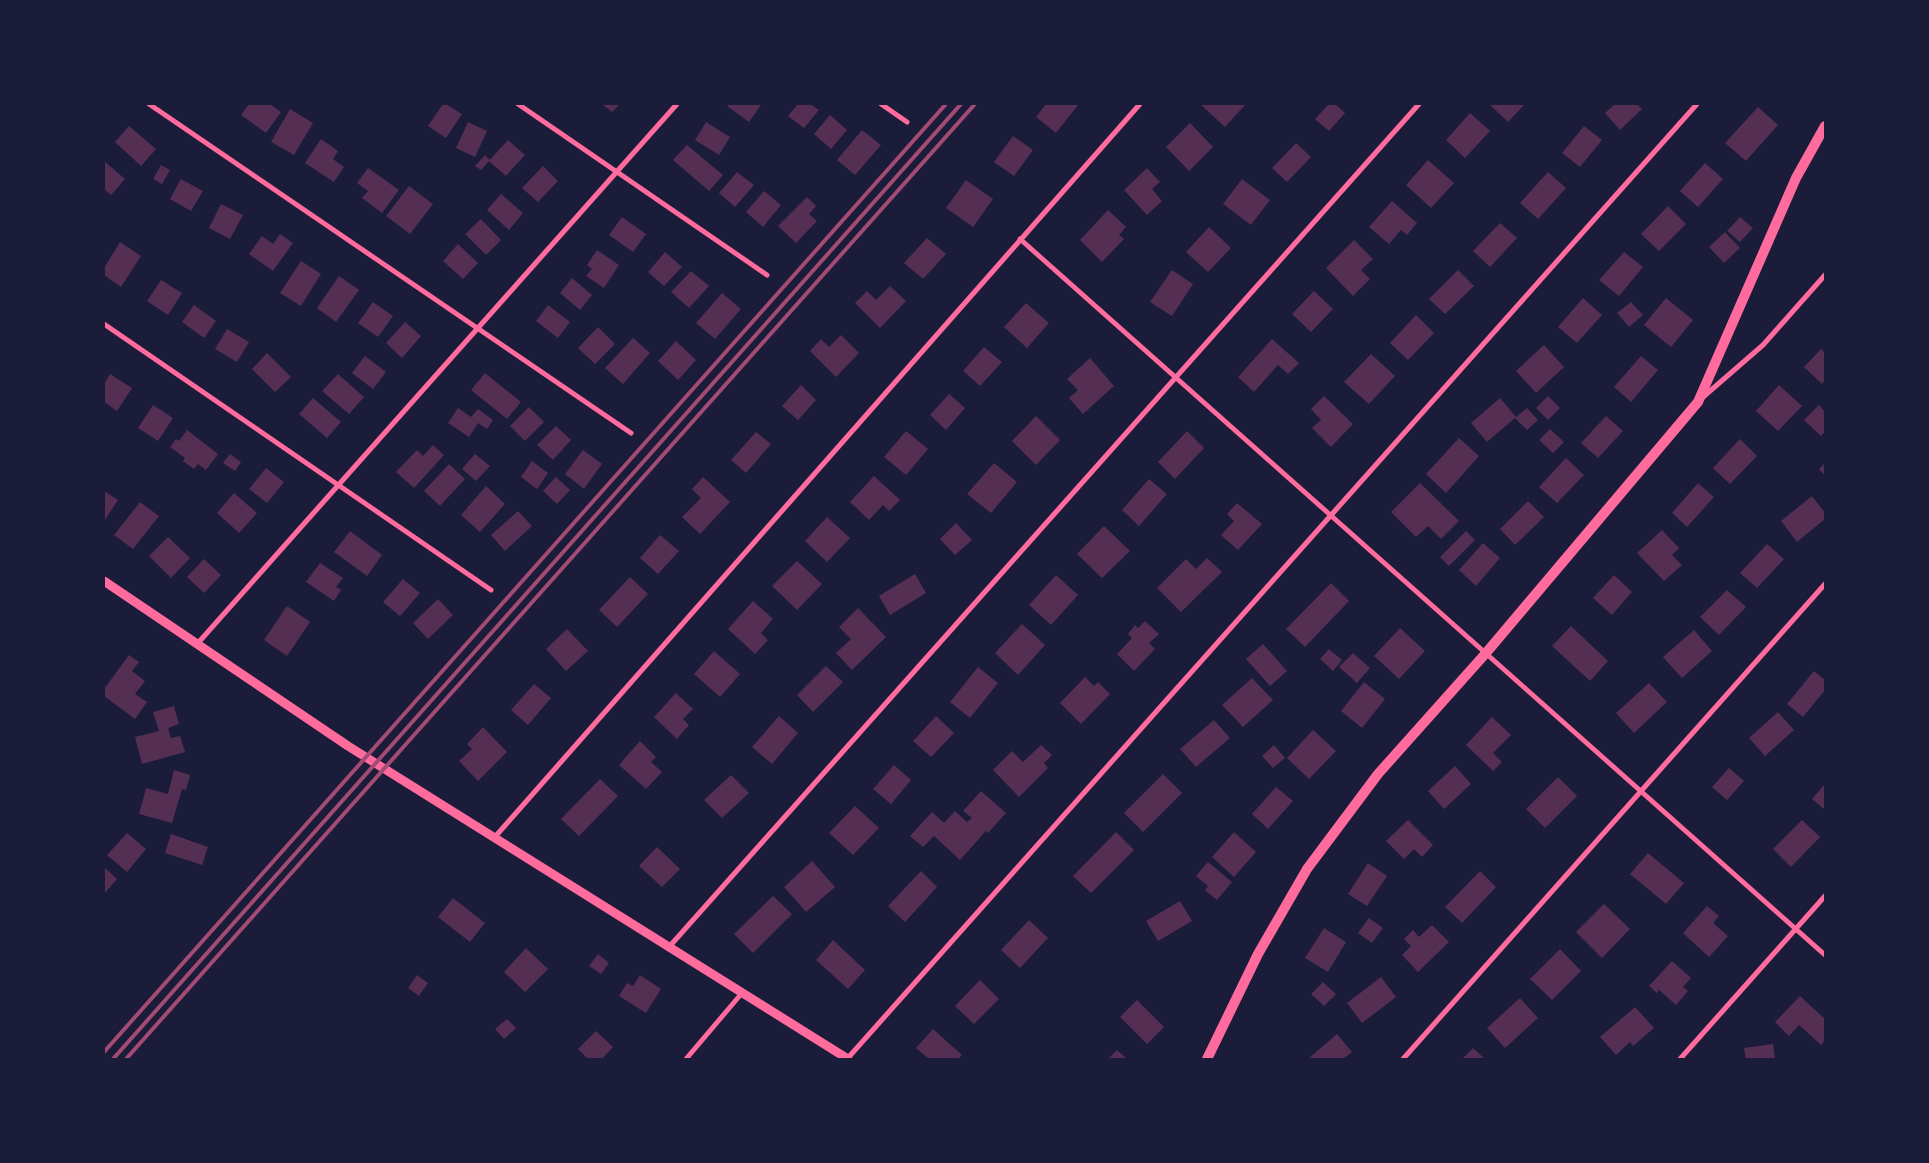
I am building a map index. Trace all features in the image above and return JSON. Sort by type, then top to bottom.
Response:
[{"type":"main road","points":[[1207,1059],[1258,954],[1308,870],[1378,774],[1486,653],[1698,402],[1796,178],[1825,126]]},
{"type":"street","points":[[149,104],[631,433]]},
{"type":"street","points":[[518,104],[767,275]]},
{"type":"street","points":[[198,643],[677,104]]},
{"type":"street","points":[[881,104],[907,122]]},
{"type":"street","points":[[494,838],[1140,104]]},
{"type":"street","points":[[669,947],[1419,104]]},
{"type":"street","points":[[104,581],[413,788],[848,1059],[1697,104]]},
{"type":"street","points":[[1020,239],[1825,955]]},
{"type":"street","points":[[1698,402],[1763,345],[1825,275]]},
{"type":"street","points":[[104,324],[491,590]]},
{"type":"street","points":[[1403,1059],[1825,584]]},
{"type":"street","points":[[1680,1059],[1825,896]]},
{"type":"street","points":[[686,1059],[742,993]]},
{"type":"building","points":[[249,104],[270,104],[281,112],[266,133],[241,115]]},
{"type":"building","points":[[443,104],[462,114],[446,138],[428,126]]},
{"type":"building","points":[[602,104],[620,104],[612,112]]},
{"type":"building","points":[[729,104],[761,105],[749,122],[727,106]]},
{"type":"building","points":[[798,104],[810,104],[819,110],[804,128],[788,116]]},
{"type":"building","points":[[1046,104],[1079,104],[1056,133],[1036,117]]},
{"type":"building","points":[[1200,104],[1246,104],[1225,127]]},
{"type":"building","points":[[1329,104],[1335,104],[1345,113],[1329,131],[1315,119]]},
{"type":"building","points":[[1489,104],[1525,104],[1508,122]]},
{"type":"building","points":[[1615,104],[1637,104],[1642,109],[1620,130],[1605,113]]},
{"type":"building","points":[[1758,107],[1778,125],[1746,161],[1725,143]]},
{"type":"building","points":[[290,109],[313,123],[294,155],[271,142]]},
{"type":"building","points":[[1470,113],[1490,131],[1465,158],[1446,140]]},
{"type":"building","points":[[830,115],[847,130],[831,149],[814,134]]},
{"type":"building","points":[[468,122],[487,131],[475,157],[456,148]]},
{"type":"building","points":[[706,122],[730,137],[719,155],[695,140]]},
{"type":"building","points":[[1190,123],[1213,147],[1189,171],[1166,147]]},
{"type":"building","points":[[129,126],[156,149],[141,166],[115,142]]},
{"type":"building","points":[[1584,126],[1602,140],[1580,167],[1562,153]]},
{"type":"building","points":[[862,130],[881,145],[855,175],[837,160]]},
{"type":"building","points":[[1013,136],[1033,150],[1014,176],[994,162]]},
{"type":"building","points":[[321,139],[338,151],[333,159],[344,167],[334,182],[305,163]]},
{"type":"building","points":[[508,140],[525,155],[506,176],[489,161]]},
{"type":"building","points":[[1296,143],[1311,157],[1287,182],[1272,168]]},
{"type":"building","points":[[687,145],[723,175],[709,191],[673,160]]},
{"type":"building","points":[[485,155],[490,160],[481,170],[475,166]]},
{"type":"building","points":[[1428,160],[1454,183],[1431,208],[1406,185]]},
{"type":"building","points":[[104,161],[125,179],[111,195],[104,189]]},
{"type":"building","points":[[1705,163],[1723,179],[1698,207],[1680,191]]},
{"type":"building","points":[[161,165],[170,170],[162,184],[153,179]]},
{"type":"building","points":[[543,166],[558,181],[538,202],[522,188]]},
{"type":"building","points":[[368,168],[399,190],[382,213],[362,198],[368,191],[357,183]]},
{"type":"building","points":[[1147,168],[1160,182],[1152,189],[1162,201],[1147,215],[1124,190]]},
{"type":"building","points":[[737,172],[754,185],[735,207],[719,193]]},
{"type":"building","points":[[1548,172],[1566,188],[1538,219],[1520,203]]},
{"type":"building","points":[[181,179],[203,191],[191,211],[170,199]]},
{"type":"building","points":[[1242,179],[1270,200],[1251,225],[1223,204]]},
{"type":"building","points":[[966,180],[993,199],[973,227],[946,208]]},
{"type":"building","points":[[409,186],[433,204],[410,234],[386,216]]},
{"type":"building","points":[[764,191],[781,205],[763,227],[746,212]]},
{"type":"building","points":[[501,194],[523,213],[509,230],[487,210]]},
{"type":"building","points":[[807,197],[816,206],[809,214],[817,221],[796,243],[778,226]]},
{"type":"building","points":[[1392,201],[1417,223],[1407,235],[1401,230],[1389,244],[1369,227]]},
{"type":"building","points":[[221,204],[243,215],[230,239],[209,228]]},
{"type":"building","points":[[1668,206],[1686,224],[1659,251],[1641,234]]},
{"type":"building","points":[[1108,210],[1126,227],[1119,235],[1124,239],[1102,262],[1080,240]]},
{"type":"building","points":[[622,217],[646,234],[633,252],[609,235]]},
{"type":"building","points":[[1740,217],[1753,228],[1740,242],[1727,231]]},
{"type":"building","points":[[481,219],[501,240],[486,255],[465,234]]},
{"type":"building","points":[[1500,223],[1517,238],[1490,267],[1473,251]]},
{"type":"building","points":[[1209,227],[1231,248],[1208,272],[1186,252]]},
{"type":"building","points":[[1725,232],[1740,248],[1724,263],[1709,247]]},
{"type":"building","points":[[280,234],[293,243],[273,271],[249,254],[262,236],[273,244]]},
{"type":"building","points":[[927,238],[946,254],[923,279],[904,263]]},
{"type":"building","points":[[1354,240],[1373,259],[1361,270],[1370,279],[1353,296],[1326,268]]},
{"type":"building","points":[[120,242],[141,256],[121,287],[104,275],[104,268]]},
{"type":"building","points":[[458,244],[478,263],[463,279],[443,261]]},
{"type":"building","points":[[597,250],[619,265],[604,288],[586,276],[592,269],[587,265]]},
{"type":"building","points":[[665,252],[682,267],[664,286],[648,272]]},
{"type":"building","points":[[1624,252],[1643,267],[1619,296],[1599,280]]},
{"type":"building","points":[[301,261],[321,274],[301,306],[280,293]]},
{"type":"building","points":[[1172,270],[1193,284],[1172,316],[1150,302]]},
{"type":"building","points":[[1458,270],[1474,286],[1445,314],[1429,299]]},
{"type":"building","points":[[691,271],[709,286],[689,308],[671,292]]},
{"type":"building","points":[[339,276],[359,290],[336,322],[317,308]]},
{"type":"building","points":[[572,278],[592,295],[580,310],[560,293]]},
{"type":"building","points":[[161,280],[182,293],[168,315],[147,301]]},
{"type":"building","points":[[890,286],[906,301],[880,328],[855,303],[867,291],[876,300]]},
{"type":"building","points":[[1314,291],[1333,309],[1311,332],[1292,314]]},
{"type":"building","points":[[722,293],[741,309],[715,339],[696,323]]},
{"type":"building","points":[[1583,298],[1602,315],[1577,343],[1558,327]]},
{"type":"building","points":[[1666,298],[1693,320],[1671,347],[1644,325]]},
{"type":"building","points":[[373,302],[393,316],[378,337],[358,323]]},
{"type":"building","points":[[1631,302],[1643,315],[1629,327],[1617,313]]},
{"type":"building","points":[[1026,303],[1049,323],[1027,348],[1004,327]]},
{"type":"building","points":[[194,305],[216,321],[204,338],[182,322]]},
{"type":"building","points":[[548,305],[570,322],[558,338],[536,321]]},
{"type":"building","points":[[1416,315],[1434,333],[1408,360],[1390,343]]},
{"type":"building","points":[[405,322],[421,336],[402,358],[386,343]]},
{"type":"building","points":[[598,327],[615,344],[595,364],[578,348]]},
{"type":"building","points":[[227,329],[249,342],[237,362],[215,349]]},
{"type":"building","points":[[841,335],[859,353],[836,377],[810,351],[821,339],[829,347]]},
{"type":"building","points":[[633,338],[650,353],[623,384],[605,368]]},
{"type":"building","points":[[1272,339],[1299,363],[1288,374],[1278,365],[1254,392],[1238,377]]},
{"type":"building","points":[[676,341],[696,360],[678,380],[658,361]]},
{"type":"building","points":[[1544,345],[1564,367],[1536,393],[1516,371]]},
{"type":"building","points":[[984,347],[1002,362],[980,386],[963,371]]},
{"type":"building","points":[[1821,349],[1825,353],[1825,380],[1822,384],[1804,367]]},
{"type":"building","points":[[267,353],[291,377],[275,392],[252,369]]},
{"type":"building","points":[[1371,354],[1395,376],[1369,404],[1344,382]]},
{"type":"building","points":[[365,356],[386,372],[373,389],[352,373]]},
{"type":"building","points":[[1641,356],[1658,370],[1631,402],[1614,387]]},
{"type":"building","points":[[1090,358],[1114,386],[1083,414],[1069,398],[1078,390],[1067,379]]},
{"type":"building","points":[[485,373],[521,402],[507,419],[471,390]]},
{"type":"building","points":[[110,374],[132,388],[117,411],[104,402],[104,384]]},
{"type":"building","points":[[338,374],[364,397],[349,414],[322,391]]},
{"type":"building","points":[[801,385],[816,400],[798,420],[782,406]]},
{"type":"building","points":[[1779,385],[1802,406],[1778,431],[1756,411]]},
{"type":"building","points":[[949,394],[965,408],[946,430],[930,415]]},
{"type":"building","points":[[1324,396],[1353,424],[1331,447],[1312,428],[1321,420],[1311,409]]},
{"type":"building","points":[[1548,396],[1560,408],[1548,420],[1536,408]]},
{"type":"building","points":[[313,398],[341,422],[327,438],[299,414]]},
{"type":"building","points":[[1500,398],[1516,417],[1487,442],[1471,423]]},
{"type":"building","points":[[153,405],[173,418],[158,441],[138,428]]},
{"type":"building","points":[[1819,405],[1825,412],[1825,431],[1821,436],[1804,420]]},
{"type":"building","points":[[529,407],[544,422],[525,441],[510,426]]},
{"type":"building","points":[[458,408],[471,417],[478,409],[493,420],[487,429],[478,423],[469,437],[448,423]]},
{"type":"building","points":[[1527,408],[1538,420],[1527,430],[1515,418]]},
{"type":"building","points":[[1036,416],[1060,440],[1036,465],[1012,441]]},
{"type":"building","points":[[1606,416],[1623,431],[1598,458],[1581,443]]},
{"type":"building","points":[[556,426],[571,440],[553,460],[537,445]]},
{"type":"building","points":[[1550,429],[1564,442],[1553,453],[1539,440]]},
{"type":"building","points":[[187,430],[218,454],[206,470],[198,464],[194,469],[183,461],[185,458],[170,447],[176,439],[179,441]]},
{"type":"building","points":[[906,431],[928,449],[906,475],[884,457]]},
{"type":"building","points":[[1187,431],[1204,448],[1175,479],[1158,462]]},
{"type":"building","points":[[756,432],[771,444],[746,473],[731,460]]},
{"type":"building","points":[[1459,438],[1479,456],[1446,493],[1426,474]]},
{"type":"building","points":[[1740,439],[1757,456],[1730,484],[1713,468]]},
{"type":"building","points":[[433,445],[444,455],[414,488],[396,472],[417,450],[423,456]]},
{"type":"building","points":[[583,450],[602,464],[584,489],[565,474]]},
{"type":"building","points":[[230,454],[241,462],[235,471],[223,463]]},
{"type":"building","points":[[475,454],[490,466],[476,481],[462,469]]},
{"type":"building","points":[[1566,458],[1584,475],[1557,503],[1539,487]]},
{"type":"building","points":[[532,461],[548,473],[537,489],[521,477]]},
{"type":"building","points":[[994,463],[1017,482],[991,513],[967,494]]},
{"type":"building","points":[[1825,463],[1825,476],[1819,469]]},
{"type":"building","points":[[449,464],[465,479],[440,506],[424,491]]},
{"type":"building","points":[[266,468],[284,482],[267,503],[249,489]]},
{"type":"building","points":[[874,476],[900,500],[889,511],[883,505],[869,520],[850,502]]},
{"type":"building","points":[[556,477],[570,490],[557,504],[543,491]]},
{"type":"building","points":[[703,477],[730,502],[700,534],[682,517],[701,498],[692,489]]},
{"type":"building","points":[[1149,479],[1167,494],[1139,526],[1122,510]]},
{"type":"building","points":[[1420,483],[1459,521],[1441,539],[1428,526],[1416,537],[1391,512]]},
{"type":"building","points":[[1698,483],[1714,497],[1687,527],[1672,513]]},
{"type":"building","points":[[486,486],[505,504],[480,532],[461,515]]},
{"type":"building","points":[[104,491],[118,500],[104,521]]},
{"type":"building","points":[[234,493],[257,513],[239,533],[217,513]]},
{"type":"building","points":[[1812,496],[1825,513],[1825,519],[1797,542],[1781,521]]},
{"type":"building","points":[[1528,501],[1544,517],[1515,545],[1500,529]]},
{"type":"building","points":[[140,502],[159,516],[133,549],[114,535]]},
{"type":"building","points":[[1237,503],[1262,524],[1238,550],[1221,535],[1234,521],[1227,514]]},
{"type":"building","points":[[518,511],[532,526],[505,551],[491,535]]},
{"type":"building","points":[[827,517],[850,538],[827,562],[805,541]]},
{"type":"building","points":[[956,523],[972,540],[955,555],[940,539]]},
{"type":"building","points":[[1104,526],[1130,551],[1102,578],[1077,554]]},
{"type":"building","points":[[1662,530],[1679,548],[1672,555],[1682,565],[1664,581],[1637,553]]},
{"type":"building","points":[[350,531],[382,555],[367,576],[334,552]]},
{"type":"building","points":[[1466,531],[1475,540],[1449,566],[1440,557]]},
{"type":"building","points":[[660,535],[679,551],[658,574],[640,558]]},
{"type":"building","points":[[168,537],[190,558],[171,578],[149,556]]},
{"type":"building","points":[[1483,543],[1500,558],[1476,586],[1459,570]]},
{"type":"building","points":[[1767,544],[1784,559],[1757,588],[1740,573]]},
{"type":"building","points":[[1207,558],[1222,572],[1181,612],[1157,588],[1186,559],[1196,569]]},
{"type":"building","points":[[204,559],[221,575],[204,593],[187,577]]},
{"type":"building","points":[[797,561],[822,584],[797,610],[772,586]]},
{"type":"building","points":[[320,563],[343,578],[336,587],[341,590],[334,601],[306,582]]},
{"type":"building","points":[[915,574],[926,593],[890,615],[879,596]]},
{"type":"building","points":[[1056,575],[1078,595],[1051,625],[1029,605]]},
{"type":"building","points":[[1614,575],[1632,592],[1612,615],[1593,598]]},
{"type":"building","points":[[630,577],[648,594],[617,627],[599,610]]},
{"type":"building","points":[[403,579],[420,593],[400,616],[383,602]]},
{"type":"building","points":[[1331,583],[1349,601],[1305,647],[1286,629]]},
{"type":"building","points":[[1727,590],[1746,607],[1719,635],[1700,617]]},
{"type":"building","points":[[438,599],[453,615],[428,639],[413,623]]},
{"type":"building","points":[[753,601],[773,619],[761,633],[768,640],[755,654],[728,629]]},
{"type":"building","points":[[287,606],[310,622],[287,656],[264,640]]},
{"type":"building","points":[[858,608],[886,637],[852,670],[836,653],[851,639],[839,627]]},
{"type":"building","points":[[1145,621],[1159,634],[1149,643],[1155,649],[1134,671],[1117,654],[1132,638],[1128,634],[1135,625],[1138,628]]},
{"type":"building","points":[[1022,624],[1045,645],[1018,675],[995,653]]},
{"type":"building","points":[[1571,626],[1608,661],[1590,681],[1552,646]]},
{"type":"building","points":[[1400,628],[1425,651],[1399,679],[1374,656]]},
{"type":"building","points":[[567,629],[588,651],[566,671],[546,649]]},
{"type":"building","points":[[1694,630],[1712,651],[1682,678],[1663,657]]},
{"type":"building","points":[[1263,644],[1287,671],[1270,686],[1246,659]]},
{"type":"building","points":[[1329,649],[1342,660],[1333,671],[1320,659]]},
{"type":"building","points":[[714,651],[740,674],[720,697],[694,674]]},
{"type":"building","points":[[1353,653],[1370,668],[1357,683],[1339,667]]},
{"type":"building","points":[[129,655],[139,662],[132,671],[145,681],[135,694],[147,702],[135,719],[104,696],[104,689]]},
{"type":"building","points":[[826,666],[843,682],[813,712],[797,695]]},
{"type":"building","points":[[978,667],[998,683],[970,718],[950,702]]},
{"type":"building","points":[[1814,671],[1825,680],[1825,690],[1803,717],[1787,704]]},
{"type":"building","points":[[1085,677],[1094,686],[1098,682],[1110,694],[1081,724],[1060,703]]},
{"type":"building","points":[[1252,678],[1273,700],[1243,727],[1222,705]]},
{"type":"building","points":[[1364,682],[1385,699],[1362,728],[1341,711]]},
{"type":"building","points":[[1649,683],[1667,702],[1634,733],[1616,713]]},
{"type":"building","points":[[534,684],[551,698],[528,725],[511,710]]},
{"type":"building","points":[[676,693],[693,709],[683,719],[689,725],[677,739],[654,717]]},
{"type":"building","points":[[174,706],[179,724],[168,728],[171,738],[180,736],[185,752],[142,764],[135,737],[159,731],[153,712]]},
{"type":"building","points":[[1778,712],[1794,730],[1765,756],[1749,738]]},
{"type":"building","points":[[779,716],[798,733],[772,764],[752,747]]},
{"type":"building","points":[[936,716],[954,733],[931,757],[913,741]]},
{"type":"building","points":[[1492,717],[1511,735],[1493,753],[1502,762],[1493,771],[1466,745]]},
{"type":"building","points":[[1214,720],[1230,738],[1196,767],[1180,749]]},
{"type":"building","points":[[483,727],[507,752],[478,781],[459,761],[472,749],[467,744]]},
{"type":"building","points":[[1313,730],[1336,751],[1309,779],[1287,758]]},
{"type":"building","points":[[640,741],[656,757],[651,762],[662,772],[646,789],[619,765]]},
{"type":"building","points":[[1041,745],[1052,755],[1044,763],[1048,768],[1019,797],[993,770],[1012,751],[1023,762]]},
{"type":"building","points":[[1274,745],[1285,758],[1273,768],[1262,756]]},
{"type":"building","points":[[894,765],[911,780],[891,804],[873,789]]},
{"type":"building","points":[[1455,766],[1471,784],[1444,809],[1428,791]]},
{"type":"building","points":[[1729,768],[1744,781],[1727,800],[1712,787]]},
{"type":"building","points":[[174,770],[190,775],[186,790],[182,789],[172,823],[139,814],[146,788],[168,794]]},
{"type":"building","points":[[1163,774],[1182,793],[1143,832],[1124,813]]},
{"type":"building","points":[[731,775],[749,793],[722,818],[704,800]]},
{"type":"building","points":[[1558,777],[1577,796],[1545,828],[1526,809]]},
{"type":"building","points":[[600,779],[618,796],[579,836],[561,819]]},
{"type":"building","points":[[1825,784],[1825,810],[1812,799]]},
{"type":"building","points":[[1276,787],[1293,801],[1268,829],[1252,814]]},
{"type":"building","points":[[981,791],[1006,813],[988,833],[986,831],[960,860],[934,836],[923,847],[910,836],[932,812],[944,823],[955,811],[967,822],[972,818],[963,811]]},
{"type":"building","points":[[855,806],[879,828],[853,855],[829,833]]},
{"type":"building","points":[[1408,820],[1433,845],[1422,857],[1414,849],[1404,859],[1386,841]]},
{"type":"building","points":[[1802,820],[1820,837],[1791,867],[1773,849]]},
{"type":"building","points":[[1116,832],[1134,850],[1091,893],[1073,876]]},
{"type":"building","points":[[1234,832],[1256,852],[1234,877],[1212,857]]},
{"type":"building","points":[[127,833],[146,849],[127,872],[107,855]]},
{"type":"building","points":[[171,834],[208,847],[202,865],[165,853]]},
{"type":"building","points":[[657,847],[680,869],[662,887],[639,866]]},
{"type":"building","points":[[1648,853],[1684,883],[1666,904],[1630,874]]},
{"type":"building","points":[[812,861],[835,887],[806,912],[784,887]]},
{"type":"building","points":[[1208,862],[1232,882],[1217,900],[1205,890],[1208,886],[1196,876]]},
{"type":"building","points":[[1368,863],[1387,876],[1367,906],[1348,894]]},
{"type":"building","points":[[104,867],[117,879],[104,894]]},
{"type":"building","points":[[921,871],[937,887],[905,922],[888,906]]},
{"type":"building","points":[[1480,871],[1496,887],[1462,923],[1445,907]]},
{"type":"building","points":[[773,896],[792,914],[753,953],[734,934]]},
{"type":"building","points":[[453,898],[485,923],[470,942],[438,917]]},
{"type":"building","points":[[1180,901],[1192,921],[1158,941],[1146,921]]},
{"type":"building","points":[[1604,904],[1630,929],[1602,958],[1576,932]]},
{"type":"building","points":[[1707,906],[1719,916],[1713,923],[1728,936],[1709,957],[1683,933]]},
{"type":"building","points":[[1369,918],[1383,928],[1372,943],[1358,933]]},
{"type":"building","points":[[1029,920],[1048,938],[1020,968],[1001,950]]},
{"type":"building","points":[[1432,925],[1449,942],[1418,972],[1402,955],[1411,946],[1404,939],[1413,930],[1419,937]]},
{"type":"building","points":[[1324,928],[1346,942],[1328,972],[1305,958]]},
{"type":"building","points":[[833,940],[865,970],[848,989],[816,960]]},
{"type":"building","points":[[526,948],[548,969],[525,992],[504,972]]},
{"type":"building","points":[[1560,949],[1581,971],[1552,1000],[1530,979]]},
{"type":"building","points":[[598,954],[609,963],[601,974],[589,966]]},
{"type":"building","points":[[1672,961],[1691,978],[1683,987],[1688,991],[1676,1005],[1659,990],[1657,993],[1649,986]]},
{"type":"building","points":[[417,975],[428,983],[419,996],[408,988]]},
{"type":"building","points":[[640,975],[661,989],[646,1013],[619,996],[627,983],[633,986]]},
{"type":"building","points":[[1381,977],[1396,997],[1362,1023],[1347,1003]]},
{"type":"building","points":[[980,980],[999,999],[974,1024],[955,1006]]},
{"type":"building","points":[[1323,982],[1336,994],[1324,1006],[1311,994]]},
{"type":"building","points":[[1800,996],[1825,1019],[1825,1040],[1821,1045],[1799,1025],[1789,1036],[1775,1022]]},
{"type":"building","points":[[1520,998],[1538,1018],[1505,1048],[1487,1028]]},
{"type":"building","points":[[1137,1000],[1164,1027],[1147,1044],[1120,1017]]},
{"type":"building","points":[[1635,1007],[1654,1028],[1633,1046],[1630,1042],[1616,1055],[1600,1037]]},
{"type":"building","points":[[507,1019],[516,1028],[504,1039],[495,1029]]},
{"type":"building","points":[[933,1029],[962,1055],[958,1059],[929,1059],[916,1048]]},
{"type":"building","points":[[596,1031],[613,1047],[602,1059],[588,1059],[578,1049]]},
{"type":"building","points":[[1337,1034],[1352,1052],[1343,1059],[1308,1059]]},
{"type":"building","points":[[1773,1044],[1775,1059],[1746,1059],[1744,1048]]},
{"type":"building","points":[[1473,1048],[1485,1059],[1462,1059]]},
{"type":"building","points":[[1117,1050],[1127,1059],[1108,1059]]},
{"type":"railway","points":[[104,1052],[946,104]]},
{"type":"railway","points":[[113,1059],[961,104]]},
{"type":"railway","points":[[126,1059],[975,104]]}]
